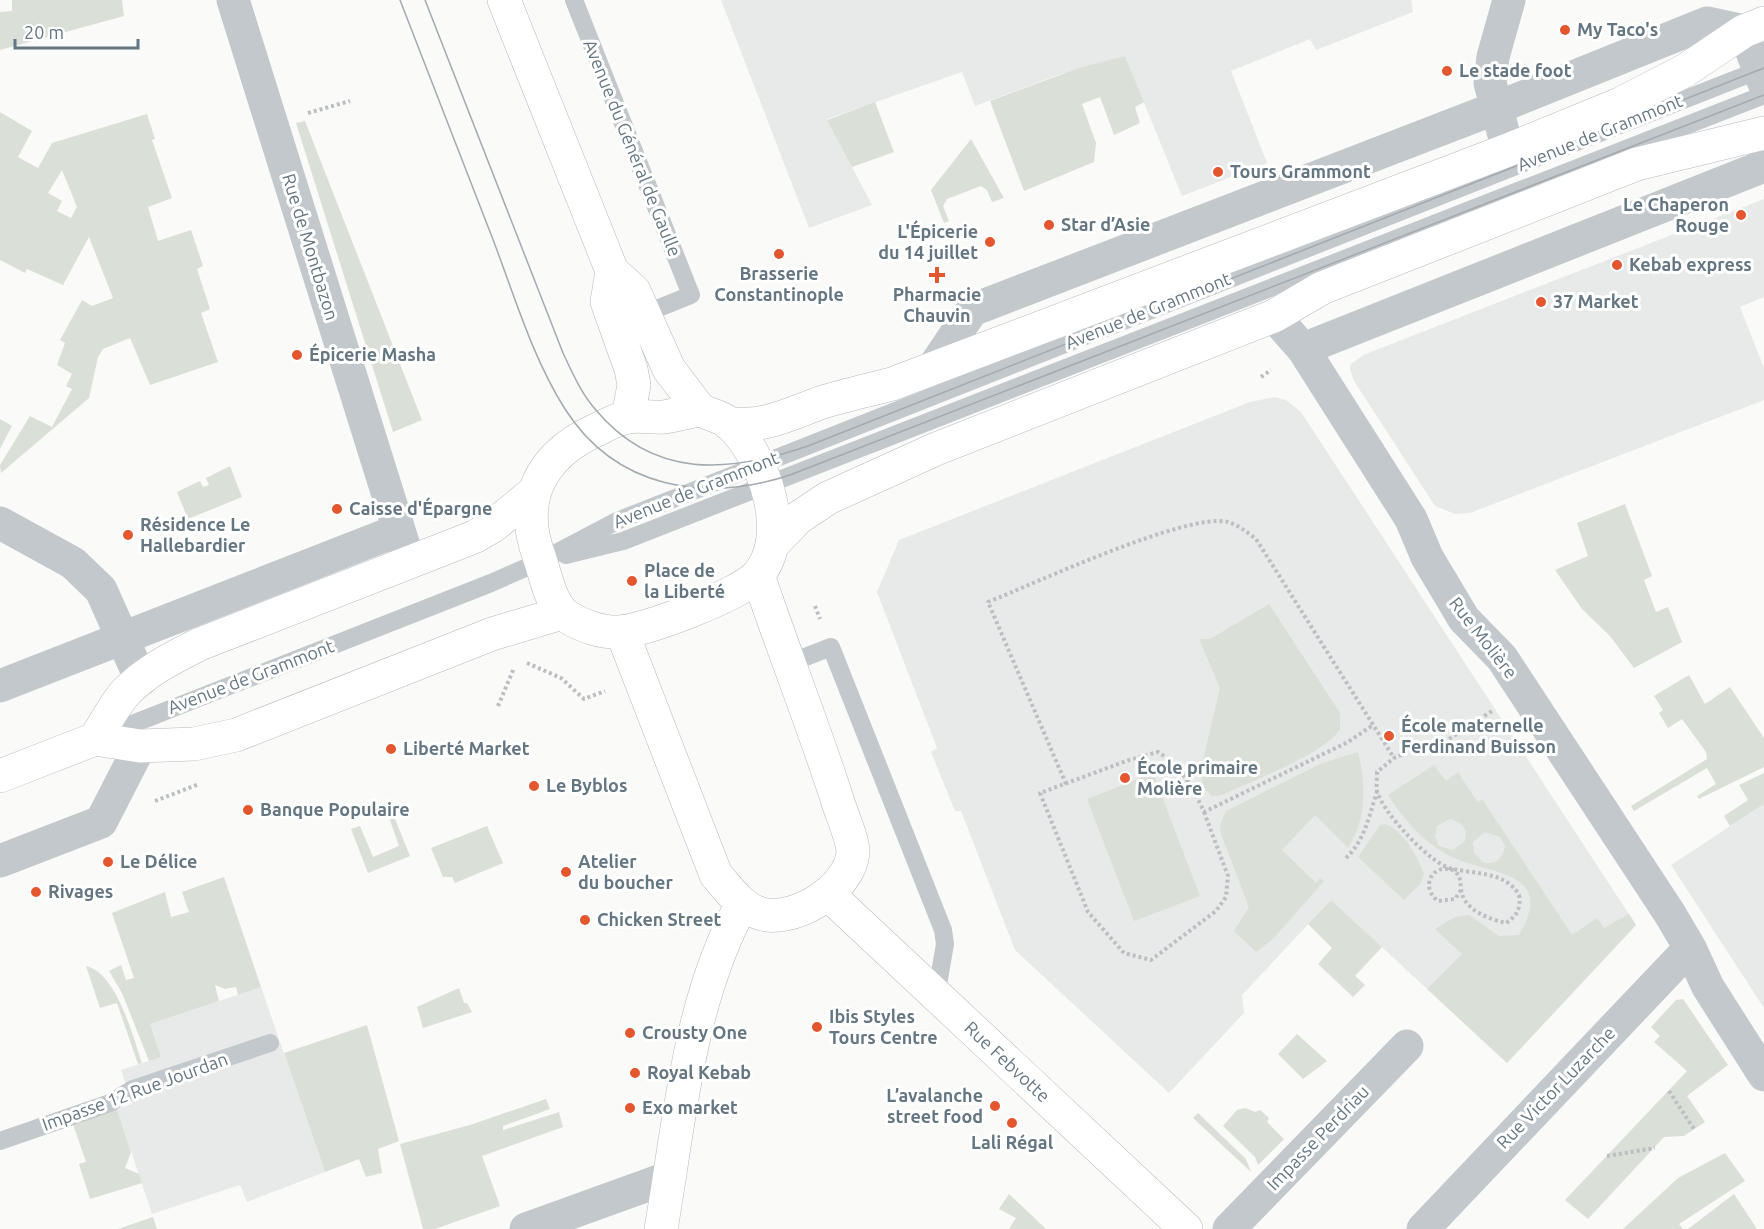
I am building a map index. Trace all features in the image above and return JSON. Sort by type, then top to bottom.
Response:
[{"type":"main road","points":[[504,0],[612,271],[634,291],[669,369],[714,416],[762,475],[774,517],[774,543]]},
{"type":"main road","name":"Avenue de Grammont","points":[[714,416],[744,426],[773,421],[825,402],[892,384],[1508,150],[1620,104],[1695,64],[1754,27]]},
{"type":"main road","points":[[714,416],[628,417],[567,446],[544,470],[533,493],[530,515],[532,538],[554,601],[562,613],[592,627],[622,632],[644,627],[740,590],[758,575],[774,543],[798,518],[828,498],[936,449],[1274,316],[1322,288],[1637,164],[1764,133]]},
{"type":"main road","points":[[612,271],[607,302],[631,369],[634,385],[628,417]]},
{"type":"main road","points":[[95,739],[125,693],[141,680],[200,644],[474,537],[493,526],[533,493]]},
{"type":"main road","points":[[622,632],[716,875],[742,904],[758,913],[777,915],[805,908],[828,894],[846,876],[853,851],[758,575]]},
{"type":"main road","name":"Avenue de Grammont","points":[[0,776],[95,739],[140,746],[194,744],[236,735],[492,634],[562,613]]},
{"type":"main road","name":"Rue Febvotte","points":[[828,894],[1186,1229]]},
{"type":"main road","points":[[661,1229],[694,1035],[712,971],[728,930],[742,904]]},
{"type":"street","name":"Rue de Montbazon","points":[[233,0],[409,562]]},
{"type":"street","name":"Avenue de Grammont","points":[[1508,150],[1490,83],[1492,66],[1509,0]]},
{"type":"street","points":[[933,368],[972,310],[1496,108],[1707,23],[1754,27],[1763,79]]},
{"type":"street","points":[[1303,349],[1764,166]]},
{"type":"street","name":"Rue Molière","points":[[1274,316],[1303,349],[1411,519],[1427,557],[1464,620],[1502,658],[1690,948],[1708,987],[1764,1076]]},
{"type":"street","points":[[0,523],[73,563],[93,582],[108,600],[141,680]]},
{"type":"street","points":[[0,686],[399,530]]},
{"type":"street","points":[[0,861],[101,822],[140,746]]},
{"type":"street","name":"Rue Victor Luzarche","points":[[1423,1229],[1690,948]]},
{"type":"street","name":"Impasse Perdriau","points":[[1229,1229],[1407,1046]]},
{"type":"street","points":[[526,1229],[670,1177]]},
{"type":"lane","name":"Avenue du Général de Gaulle","points":[[574,0],[691,295],[644,314]]},
{"type":"lane","name":"Avenue de Grammont","points":[[762,475],[1763,79]]},
{"type":"lane","name":"Avenue de Grammont","points":[[95,739],[541,561],[617,521],[762,475],[1763,79]]},
{"type":"lane","points":[[790,663],[831,647],[943,930],[945,944],[936,996]]},
{"type":"lane","name":"Impasse 12 Rue Jourdan","points":[[0,1141],[110,1103],[133,1089],[270,1043]]},
{"type":"path","points":[[300,116],[350,100]]},
{"type":"path","points":[[1066,784],[988,602],[1136,543],[1196,523],[1227,522],[1256,538],[1394,758]]},
{"type":"path","points":[[498,706],[518,659],[561,678],[584,699]]},
{"type":"path","points":[[1346,858],[1356,849],[1363,835],[1377,791],[1377,772],[1394,758],[1414,750],[1440,745],[1495,709]]},
{"type":"path","points":[[1204,812],[1348,742],[1373,725]]},
{"type":"path","points":[[1158,752],[1174,762],[1183,772],[1204,812],[1228,876],[1226,897],[1216,911],[1151,960],[1124,953],[1088,912],[1040,794],[1158,752]]},
{"type":"path","points":[[1377,791],[1396,821],[1419,845],[1451,869],[1460,878],[1461,890],[1466,901],[1487,918],[1506,922],[1513,919],[1519,908],[1519,896],[1508,883],[1480,872],[1451,869],[1434,872],[1428,882],[1430,893],[1438,901],[1455,899],[1461,890]]},
{"type":"path","points":[[1669,1091],[1694,1129]]},
{"type":"path","points":[[1607,1156],[1655,1148]]},
{"type":"shaded area","points":[[12,0],[122,0],[124,16],[0,50],[0,12],[12,11]]},
{"type":"shaded area","points":[[721,0],[1411,0],[1413,12],[1316,50],[1310,39],[1231,71],[1267,163],[1182,196],[1125,56],[1058,75],[975,106],[962,72],[827,119],[872,205],[809,228]]},
{"type":"shaded area","points":[[1125,56],[1144,102],[1135,107],[1140,123],[1114,135],[1100,97],[1082,104],[1096,143],[1094,162],[1024,191],[990,101],[1079,68]]},
{"type":"shaded area","points":[[875,102],[894,152],[852,167],[827,120]]},
{"type":"shaded area","points":[[0,112],[32,131],[18,157],[38,168],[52,143],[147,114],[155,139],[152,140],[172,198],[148,207],[158,241],[191,230],[203,266],[197,269],[210,309],[201,313],[218,362],[150,385],[130,338],[103,349],[98,357],[89,398],[1,473],[0,465],[30,416],[52,427],[72,389],[66,386],[72,374],[57,365],[65,343],[60,340],[82,300],[92,306],[113,298],[89,237],[63,285],[27,269],[25,273],[0,260]],"holes":[[[62,170],[77,207],[71,218],[57,211],[62,201],[48,193]]]},
{"type":"shaded area","points":[[305,121],[422,420],[393,432],[296,123]]},
{"type":"shaded area","points":[[971,139],[1004,198],[992,202],[987,190],[981,186],[947,199],[943,206],[949,221],[944,223],[931,190]]},
{"type":"shaded area","points":[[1764,199],[1764,297],[1740,307],[1764,368],[1764,400],[1470,513],[1455,514],[1435,506],[1354,381],[1350,369],[1351,364],[1363,355]]},
{"type":"shaded area","points":[[1275,397],[1286,400],[1301,412],[1636,925],[1507,1063],[1331,900],[1242,995],[1244,1013],[1169,1093],[1015,950],[961,811],[955,811],[931,752],[937,748],[877,592],[899,540],[1250,402]]},
{"type":"shaded area","points":[[0,419],[12,426],[0,449]]},
{"type":"shaded area","points":[[230,466],[242,497],[188,519],[177,492],[200,481],[203,487],[209,485],[206,478]]},
{"type":"shaded area","points":[[1625,504],[1652,576],[1644,580],[1656,612],[1668,607],[1682,642],[1634,668],[1610,636],[1582,609],[1555,570],[1588,556],[1577,523]]},
{"type":"shaded area","points":[[1269,604],[1340,713],[1340,729],[1332,738],[1304,757],[1222,795],[1212,796],[1203,787],[1201,768],[1220,688],[1199,639],[1210,639]]},
{"type":"shaded area","points":[[1689,675],[1705,704],[1730,687],[1764,738],[1764,767],[1699,799],[1697,796],[1716,784],[1707,768],[1634,811],[1631,806],[1707,759],[1706,752],[1682,719],[1668,728],[1659,713],[1663,710],[1654,696]]},
{"type":"shaded area","points":[[1358,752],[1363,801],[1359,825],[1354,837],[1348,848],[1315,815],[1282,850],[1316,883],[1320,878],[1324,881],[1273,939],[1256,952],[1234,931],[1249,907],[1221,834],[1220,825],[1226,811],[1320,764]]},
{"type":"shaded area","points":[[1434,765],[1446,781],[1458,772],[1478,803],[1482,799],[1572,935],[1597,918],[1604,928],[1629,914],[1636,925],[1507,1063],[1427,989],[1462,954],[1435,929],[1455,917],[1469,915],[1499,936],[1519,935],[1529,913],[1530,897],[1524,885],[1512,877],[1462,861],[1428,842],[1413,828],[1388,795]],"holes":[[[1450,819],[1460,823],[1466,831],[1465,841],[1453,850],[1439,846],[1435,837],[1437,826]],[[1485,832],[1500,837],[1505,846],[1501,857],[1492,863],[1484,863],[1474,853],[1473,842]]]},
{"type":"shaded area","points":[[1153,773],[1200,896],[1134,921],[1087,799]]},
{"type":"shaded area","points":[[1764,773],[1764,804],[1730,826],[1724,816],[1748,800],[1739,785]]},
{"type":"shaded area","points":[[389,804],[410,856],[368,873],[351,829],[360,826],[373,857],[399,846],[385,806]]},
{"type":"shaded area","points":[[1764,804],[1764,1008],[1671,865]]},
{"type":"shaded area","points":[[1385,824],[1404,838],[1414,852],[1424,874],[1420,884],[1404,900],[1358,857],[1380,825]]},
{"type":"shaded area","points":[[487,826],[503,863],[455,883],[452,877],[443,877],[431,848]]},
{"type":"shaded area","points":[[224,877],[261,987],[238,995],[236,987],[225,989],[215,985],[219,1001],[150,1024],[161,1057],[149,1061],[122,993],[109,971],[121,965],[126,980],[134,978],[112,913],[165,892],[171,917],[189,912],[182,892]]},
{"type":"shaded area","points":[[1331,900],[1382,947],[1355,976],[1365,985],[1353,997],[1318,964],[1332,948],[1308,924]]},
{"type":"shaded area","points":[[86,966],[97,971],[107,980],[115,993],[142,1063],[138,1064],[117,1003],[100,1008]]},
{"type":"shaded area","points":[[261,987],[325,1172],[247,1202],[240,1185],[152,1214],[117,1109],[132,1104],[121,1070],[161,1057],[150,1024]]},
{"type":"shaded area","points":[[459,988],[464,1003],[467,1003],[472,1012],[423,1028],[417,1007]]},
{"type":"shaded area","points":[[1683,999],[1728,1065],[1687,1096],[1705,1122],[1684,1136],[1664,1137],[1588,1219],[1565,1200],[1687,1071],[1654,1042],[1660,1036],[1651,1027],[1676,1000]]},
{"type":"shaded area","points":[[367,1025],[399,1141],[378,1149],[382,1173],[366,1177],[359,1159],[325,1172],[284,1053]]},
{"type":"shaded area","points":[[1297,1034],[1327,1061],[1303,1079],[1278,1054]]},
{"type":"shaded area","points":[[546,1099],[550,1109],[503,1126],[503,1130],[559,1112],[563,1127],[482,1156],[500,1206],[435,1229],[423,1229],[400,1144],[470,1125]]},
{"type":"shaded area","points":[[1245,1108],[1255,1112],[1260,1110],[1269,1118],[1267,1122],[1284,1139],[1258,1165],[1255,1157],[1223,1126],[1237,1110]]},
{"type":"shaded area","points":[[117,1109],[131,1152],[125,1168],[139,1174],[142,1183],[90,1199],[79,1164],[86,1162],[73,1124]]},
{"type":"shaded area","points":[[1198,1113],[1246,1159],[1251,1172],[1193,1118]]},
{"type":"shaded area","points":[[1725,1153],[1745,1181],[1679,1224],[1683,1229],[1623,1229],[1678,1178]]},
{"type":"shaded area","points":[[1009,1194],[1046,1229],[1009,1229],[1016,1218],[999,1209]]},
{"type":"shaded area","points":[[1734,1194],[1757,1229],[1688,1229]]},
{"type":"shaded area","points":[[153,1217],[157,1229],[118,1229]]},
{"type":"tram line","points":[[400,0],[533,347],[565,409],[586,436],[610,457],[636,472],[665,482],[695,488],[726,488],[790,475],[1764,95]]},
{"type":"tram line","points":[[425,0],[563,353],[581,389],[595,409],[618,432],[642,449],[667,459],[694,464],[721,465],[750,462],[808,446],[1764,68]]},
{"type":"place","name":"My Taco's","points":[[1565,30]]},
{"type":"place","name":"Le stade foot","points":[[1447,71]]},
{"type":"place","name":"Tours Grammont","points":[[1218,172]]},
{"type":"place","name":"Le Chaperon Rouge","points":[[1741,215]]},
{"type":"place","name":"Star d’Asie","points":[[1049,225]]},
{"type":"place","name":"L'Épicerie du 14 juillet","points":[[990,242]]},
{"type":"place","name":"Brasserie Constantinople","points":[[779,254]]},
{"type":"place","name":"Kebab express","points":[[1617,265]]},
{"type":"place","name":"Pharmacie Chauvin","points":[[937,275]]},
{"type":"place","name":"37 Market","points":[[1541,302]]},
{"type":"place","name":"Épicerie Masha","points":[[297,355]]},
{"type":"place","name":"Caisse d'Épargne","points":[[337,509]]},
{"type":"place","name":"Résidence Le Hallebardier","points":[[128,535]]},
{"type":"place","name":"Place de la Liberté","points":[[632,581]]},
{"type":"place","name":"École maternelle Ferdinand Buisson","points":[[1389,736]]},
{"type":"place","name":"Liberté Market","points":[[391,749]]},
{"type":"place","name":"École primaire Molière","points":[[1125,778]]},
{"type":"place","name":"Le Byblos","points":[[534,786]]},
{"type":"place","name":"Banque Populaire","points":[[248,810]]},
{"type":"place","name":"Le Délice","points":[[108,862]]},
{"type":"place","name":"Atelier du boucher","points":[[566,872]]},
{"type":"place","name":"Rivages","points":[[36,892]]},
{"type":"place","name":"Chicken Street","points":[[585,920]]},
{"type":"place","name":"Ibis Styles Tours Centre","points":[[817,1027]]},
{"type":"place","name":"Crousty One","points":[[630,1033]]},
{"type":"place","name":"Royal Kebab","points":[[635,1073]]},
{"type":"place","name":"L’avalanche street food","points":[[995,1106]]},
{"type":"place","name":"Exo market","points":[[630,1108]]},
{"type":"place","name":"Lali Régal","points":[[1012,1123]]}]
